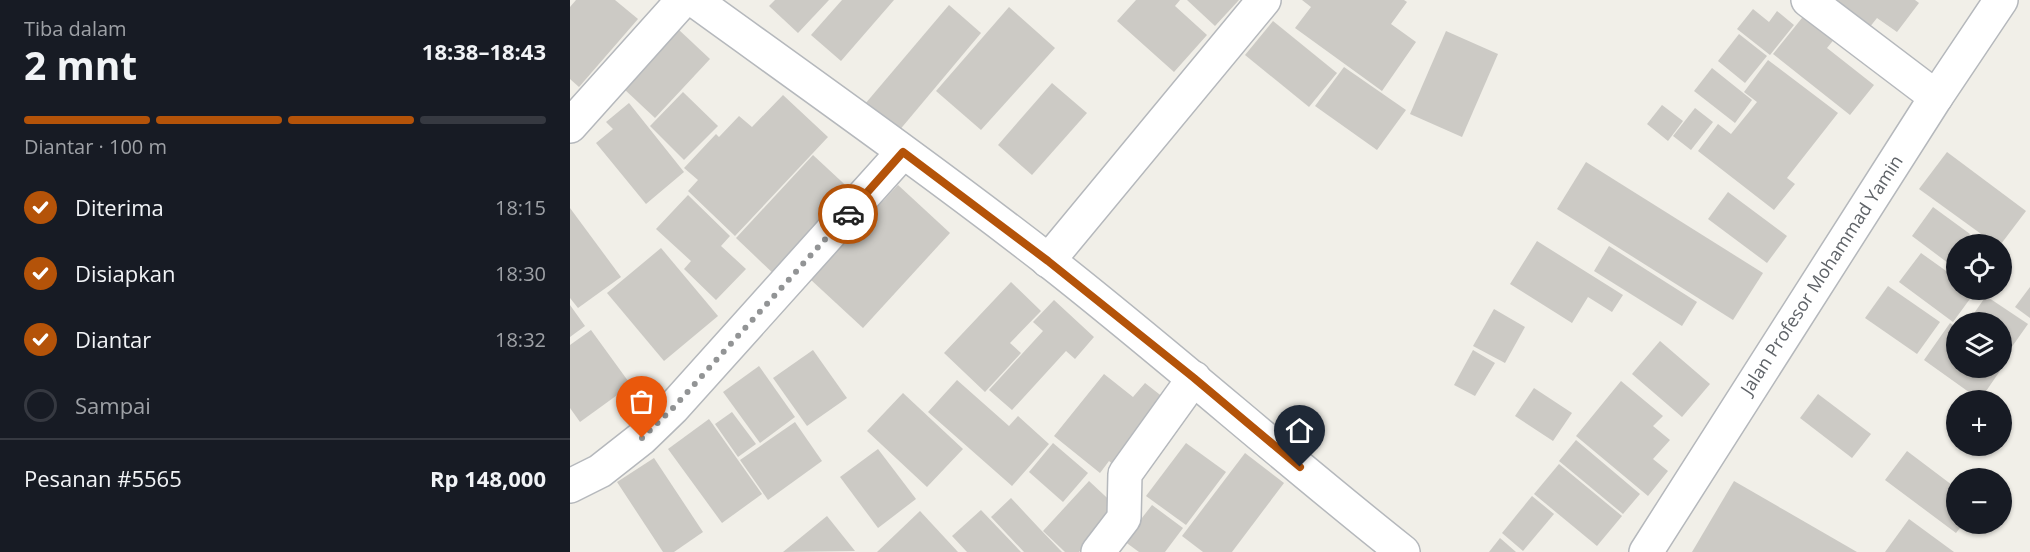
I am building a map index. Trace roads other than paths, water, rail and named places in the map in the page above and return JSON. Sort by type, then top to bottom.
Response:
[{"type":"street","points":[[570,126],[683,0]]},
{"type":"street","points":[[694,0],[1048,261],[1194,378],[1403,552]]},
{"type":"street","points":[[1048,261],[1264,0]]},
{"type":"street","points":[[1808,0],[1936,97]]},
{"type":"street","name":"Jalan Profesor Mohammad Yamin","points":[[1646,552],[1936,97],[2001,0]]},
{"type":"street","points":[[570,486],[600,471],[642,438],[673,408],[903,152]]},
{"type":"street","points":[[1098,552],[1124,518],[1125,474],[1194,378]]}]
